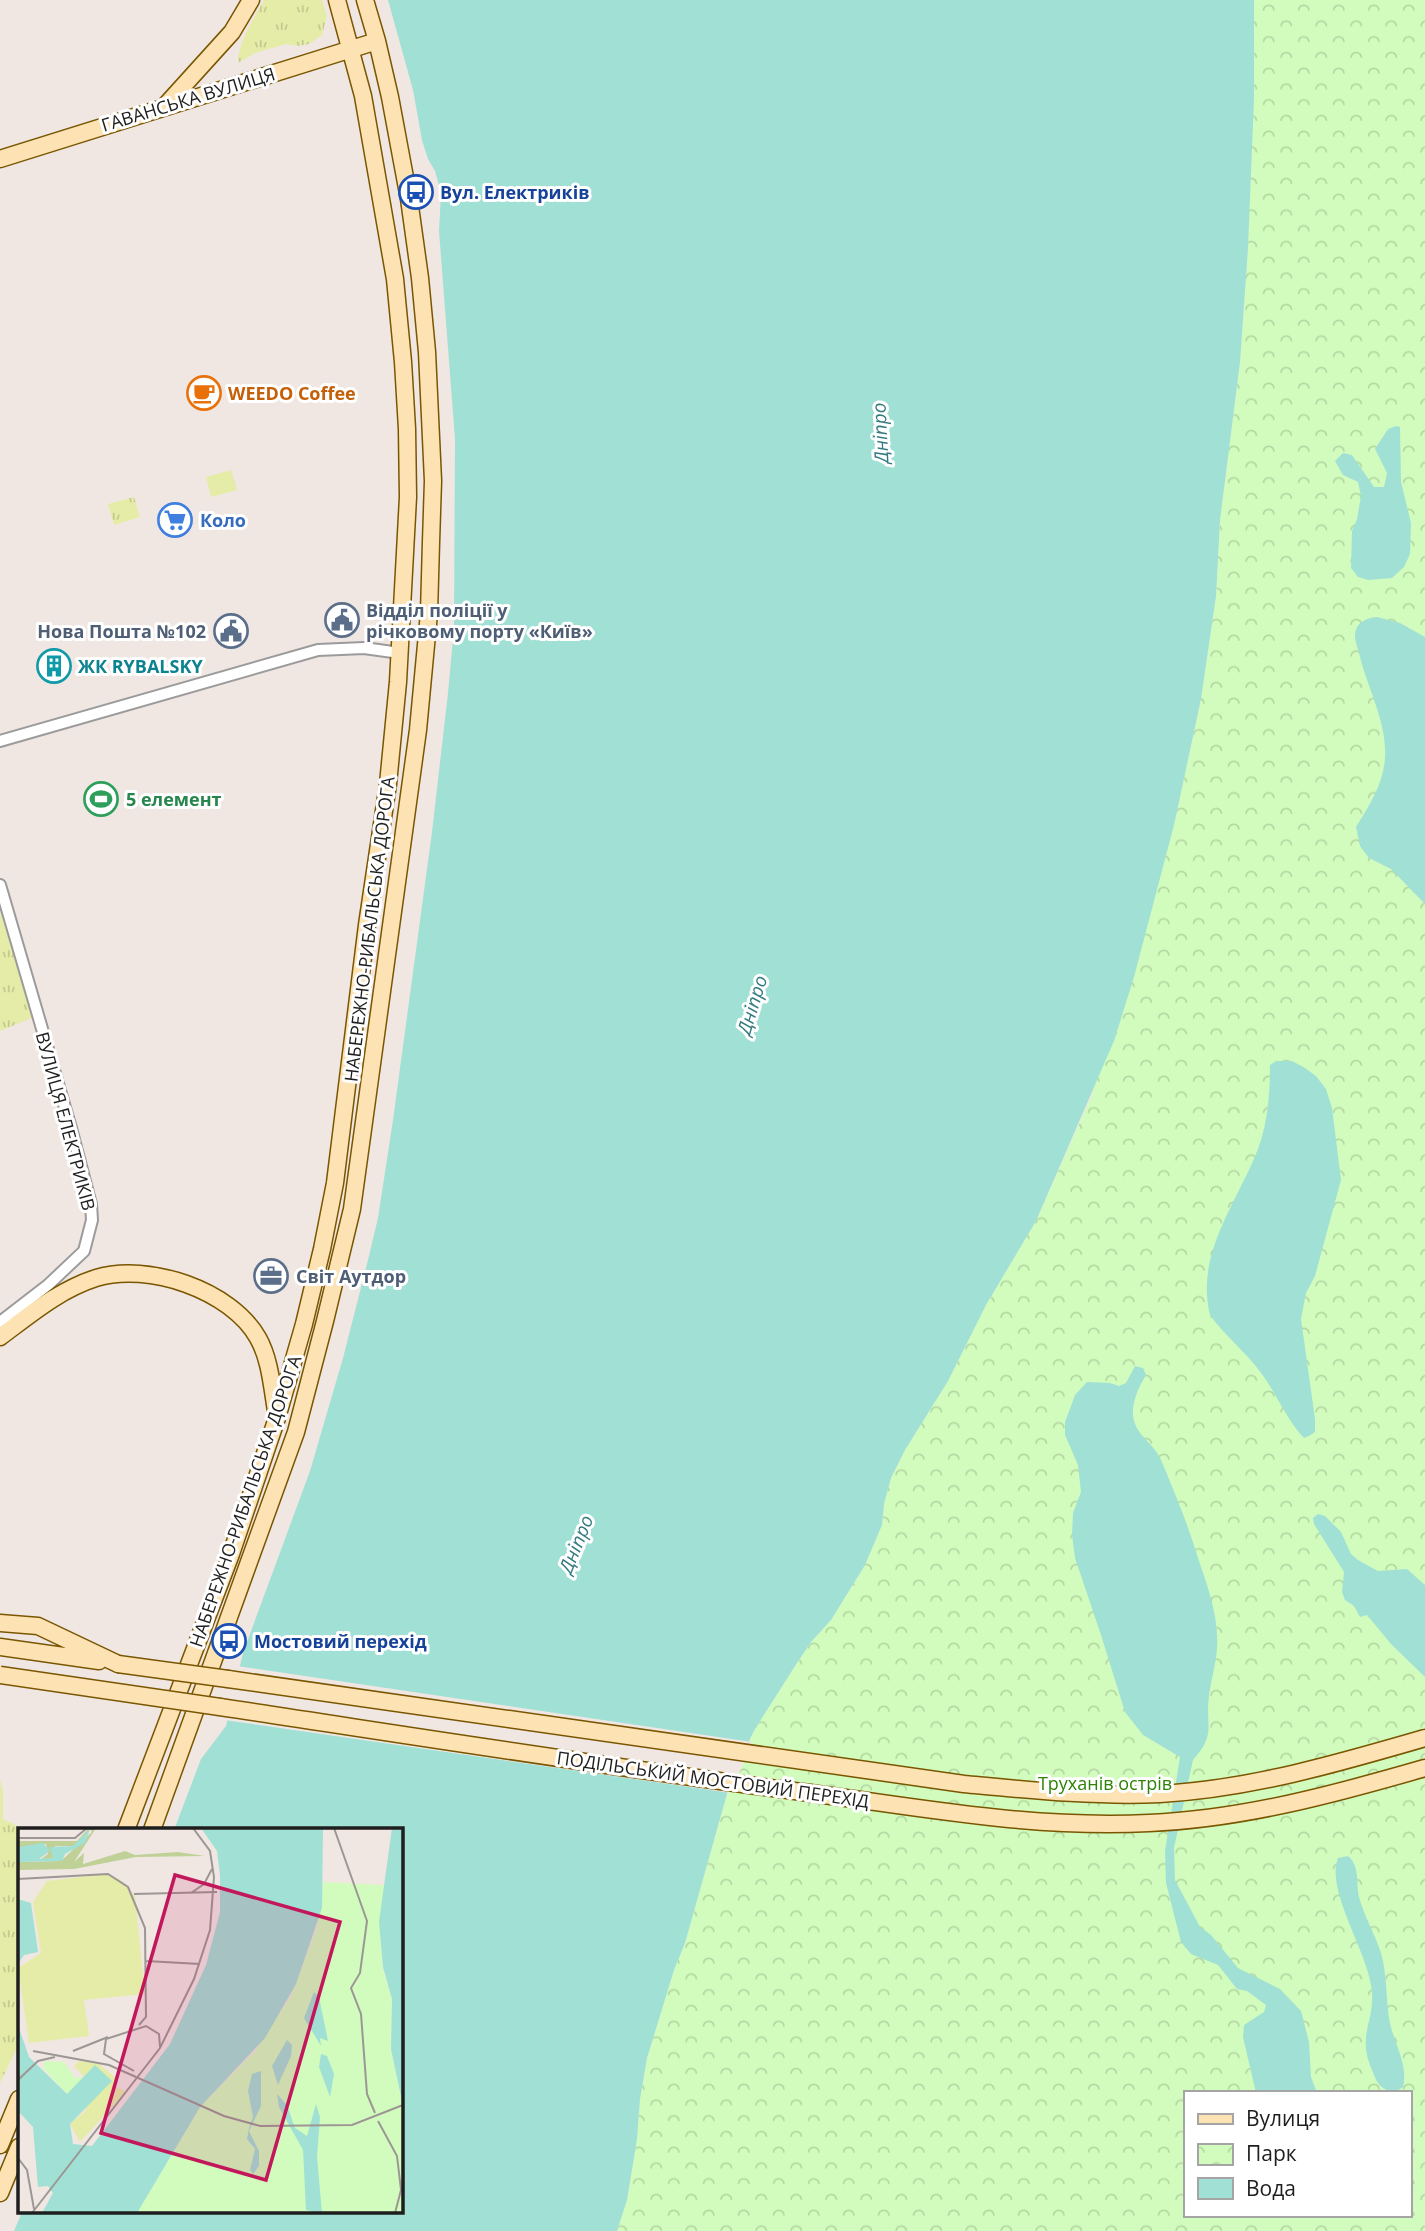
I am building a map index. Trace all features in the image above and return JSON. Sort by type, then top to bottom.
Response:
[{"type":"main road","points":[[165,106],[232,32],[251,0]]},
{"type":"main road","name":"НАБЕРЕЖНО-РИБАЛЬСЬКА ДОРОГА","points":[[128,1828],[231,1554],[277,1418],[304,1324],[335,1183],[367,925],[388,784],[400,653],[408,497],[403,362],[395,279],[383,203],[363,96],[337,0]]},
{"type":"main road","name":"НАБЕРЕЖНО-РИБАЛЬСЬКА ДОРОГА","points":[[153,1828],[296,1432],[325,1321],[352,1209],[418,730],[429,613],[432,542],[427,352],[409,199],[390,97],[365,0]]},
{"type":"main road","name":"ГАВАНСЬКА ВУЛИЦЯ","points":[[0,159],[377,41]]},
{"type":"main road","points":[[0,1337],[51,1299],[73,1287],[110,1275],[137,1274],[178,1281],[232,1308],[257,1336],[262,1347],[277,1418]]},
{"type":"main road","points":[[0,1623],[38,1626],[118,1664]]},
{"type":"main road","name":"ПОДІЛЬСЬКИЙ МОСТОВИЙ ПЕРЕХІД","points":[[0,1647],[964,1784],[1052,1792],[1161,1794],[1244,1784],[1355,1759],[1425,1738]]},
{"type":"main road","name":"ПОДІЛЬСЬКИЙ МОСТОВИЙ ПЕРЕХІД","points":[[0,1675],[944,1813],[1054,1824],[1151,1823],[1249,1812],[1358,1788],[1425,1768]]},
{"type":"main road","points":[[0,2145],[18,2101]]},
{"type":"main road","points":[[0,2193],[18,2149]]},
{"type":"street","points":[[0,741],[318,650],[364,648],[400,653]]},
{"type":"street","name":"ВУЛИЦЯ ЕЛЕКТРИКІВ","points":[[0,885],[74,1141],[91,1204],[92,1220],[84,1251],[48,1285],[0,1322]]},
{"type":"green space","points":[[264,0],[322,0],[327,16],[322,35],[309,44],[286,44],[255,53],[238,63],[244,38]]},
{"type":"green space","name":"Труханів острів","points":[[1254,0],[1425,0],[1425,2231],[617,2231],[627,2200],[647,2058],[685,1943],[727,1794],[744,1751],[795,1666],[811,1642],[831,1620],[865,1565],[882,1525],[891,1478],[905,1450],[948,1381],[986,1305],[1036,1221],[1092,1095],[1174,825],[1201,699],[1216,596],[1220,520],[1240,362],[1248,248]]},
{"type":"green space","points":[[231,470],[237,490],[211,497],[206,477]]},
{"type":"green space","points":[[134,497],[140,517],[114,525],[108,504]]},
{"type":"green space","points":[[0,912],[34,1017],[0,1031]]},
{"type":"green space","points":[[0,1779],[3,1819],[22,1828],[18,1828],[18,2046],[0,2083]]},
{"type":"water","name":"Дніпро","points":[[388,0],[1254,0],[1254,99],[1240,362],[1220,520],[1216,596],[1201,699],[1174,825],[1134,977],[1114,1041],[1036,1221],[986,1305],[948,1381],[905,1450],[891,1478],[882,1525],[865,1565],[831,1620],[811,1642],[755,1729],[727,1794],[685,1943],[647,2058],[627,2200],[617,2231],[14,2231],[21,2214],[402,2214],[402,1828],[175,1828],[201,1759],[226,1726],[243,1653],[310,1471],[343,1358],[378,1218],[393,1120],[432,832],[454,628],[455,439],[439,231],[441,193],[422,140],[413,90]]},
{"type":"water","points":[[1400,427],[1401,482],[1411,523],[1410,554],[1404,567],[1392,578],[1368,580],[1358,577],[1351,568],[1352,531],[1361,496],[1358,482],[1343,475],[1335,461],[1343,453],[1352,455],[1374,487],[1384,487],[1387,473],[1375,449],[1388,429]]},
{"type":"water","points":[[1377,617],[1400,623],[1425,637],[1425,904],[1391,869],[1369,858],[1360,846],[1356,827],[1379,785],[1385,757],[1380,719],[1355,636],[1362,622]]},
{"type":"water","points":[[1276,1061],[1292,1061],[1305,1068],[1316,1076],[1326,1089],[1332,1108],[1341,1180],[1315,1276],[1306,1293],[1301,1319],[1315,1419],[1315,1432],[1304,1438],[1261,1373],[1210,1315],[1207,1294],[1208,1274],[1218,1235],[1262,1138],[1270,1065]]},
{"type":"water","points":[[1135,1366],[1143,1368],[1146,1375],[1136,1397],[1134,1421],[1158,1455],[1180,1507],[1208,1589],[1217,1636],[1208,1706],[1208,1736],[1193,1760],[1174,1848],[1175,1880],[1200,1927],[1211,1935],[1238,1968],[1280,1989],[1301,2011],[1309,2042],[1311,2077],[1316,2091],[1256,2091],[1243,2037],[1244,2025],[1264,2012],[1266,2005],[1247,1991],[1237,1989],[1218,1965],[1191,1954],[1181,1942],[1166,1883],[1165,1851],[1180,1757],[1143,1735],[1125,1712],[1075,1558],[1073,1513],[1081,1492],[1078,1465],[1065,1435],[1065,1422],[1075,1395],[1087,1382],[1119,1386],[1126,1383]]},
{"type":"water","points":[[1318,1514],[1325,1516],[1341,1532],[1351,1554],[1358,1560],[1378,1571],[1407,1569],[1425,1585],[1425,1677],[1391,1644],[1367,1615],[1360,1617],[1354,1606],[1345,1600],[1342,1592],[1344,1572],[1314,1524],[1313,1518]]},
{"type":"water","points":[[1348,1856],[1354,1865],[1359,1897],[1383,1961],[1389,2018],[1404,2070],[1403,2087],[1396,2091],[1389,2091],[1379,2084],[1368,2058],[1366,2038],[1372,1992],[1364,1959],[1337,1887],[1338,1858]]},
{"type":"pier","points":[[237,1666],[752,1742],[731,1793],[224,1720]]},
{"type":"place","name":"Вул. Електриків","points":[[416,192]]},
{"type":"place","name":"WEEDO Coffee","points":[[204,393]]},
{"type":"place","name":"Коло","points":[[175,520]]},
{"type":"place","name":"Відділ поліції у річковому порту «Київ»","points":[[342,620]]},
{"type":"place","name":"Нова Пошта №102","points":[[231,631]]},
{"type":"place","name":"ЖК RYBALSKY","points":[[54,666]]},
{"type":"place","name":"5 елемент","points":[[101,799]]},
{"type":"place","name":"Світ Аутдор","points":[[271,1276]]},
{"type":"place","name":"Мостовий перехід","points":[[229,1641]]}]
